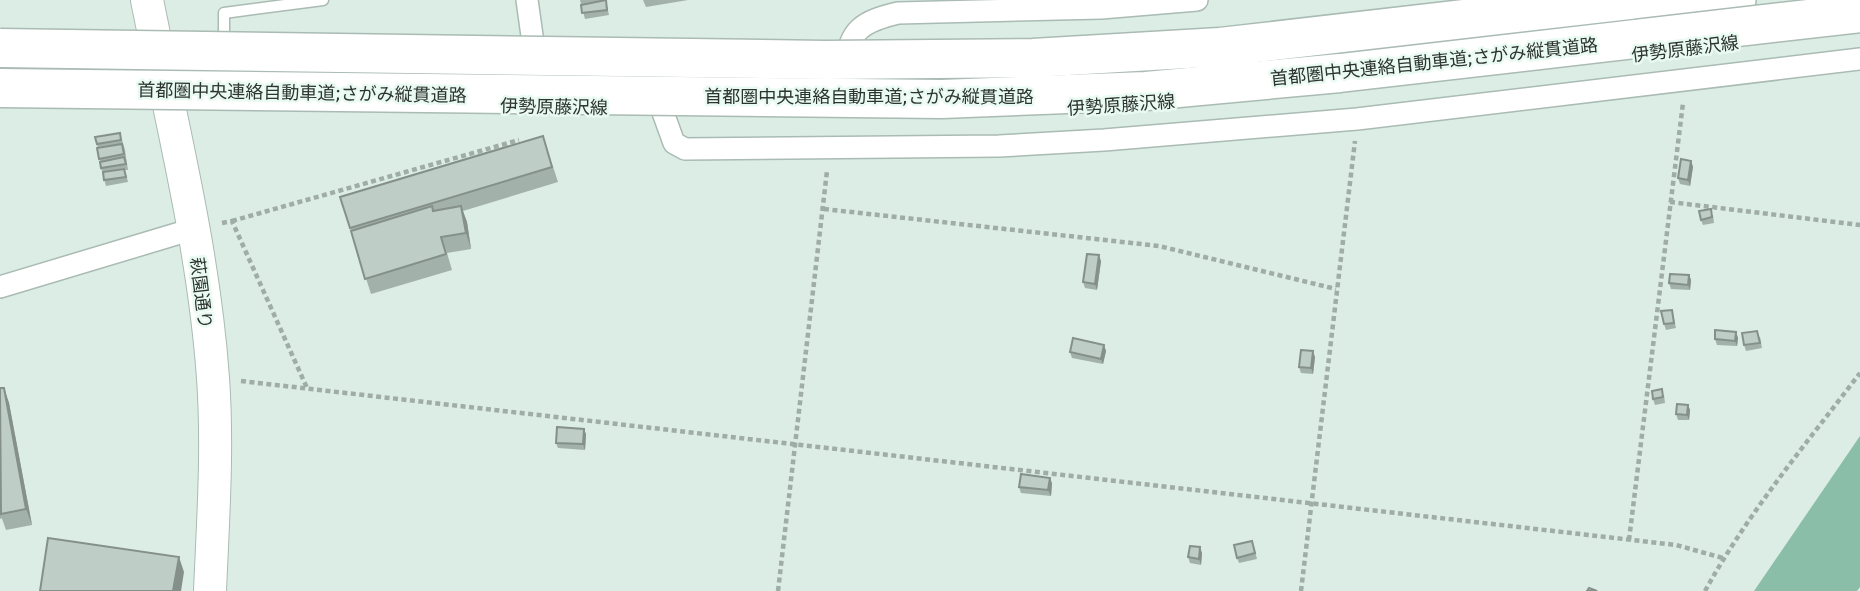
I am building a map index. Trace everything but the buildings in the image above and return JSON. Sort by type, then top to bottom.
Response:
[{"type":"highway","name":"首都圏中央連絡自動車道;さがみ縦貫道路","points":[[0,48],[825,60],[1032,58],[1220,47],[1629,0]]},
{"type":"highway","name":"首都圏中央連絡自動車道;さがみ縦貫道路","points":[[0,88],[955,99],[1146,91],[1340,74],[1860,13]]},
{"type":"main road","points":[[0,58],[845,73],[1010,72],[1210,61],[1738,0]]},
{"type":"main road","name":"伊勢原藤沢線","points":[[0,98],[1019,110],[1307,92],[1860,28]]},
{"type":"street","name":"萩園通り","points":[[147,0],[193,229],[213,378],[210,591]]},
{"type":"street","points":[[527,0],[537,68]]},
{"type":"street","points":[[845,73],[847,48],[854,36],[869,20],[898,13],[1101,8],[1196,0]]},
{"type":"street","points":[[662,107],[674,143],[685,149],[999,146],[1357,119],[1860,59]]},
{"type":"street","points":[[0,287],[193,229]]},
{"type":"lane","points":[[225,62],[223,13],[323,0]]},
{"type":"path","points":[[1629,540],[1686,80]]},
{"type":"path","points":[[1301,591],[1357,119]]},
{"type":"path","points":[[193,229],[519,140]]},
{"type":"path","points":[[778,591],[830,147]]},
{"type":"path","points":[[1670,202],[1860,225]]},
{"type":"path","points":[[824,209],[1159,246],[1336,289]]},
{"type":"path","points":[[232,220],[308,389]]},
{"type":"path","points":[[1705,591],[1723,558],[1860,373]]},
{"type":"path","points":[[213,378],[1311,506],[1676,545],[1723,558]]},
{"type":"shaded area","points":[[1860,436],[1860,587],[1857,591],[1754,591]]}]
